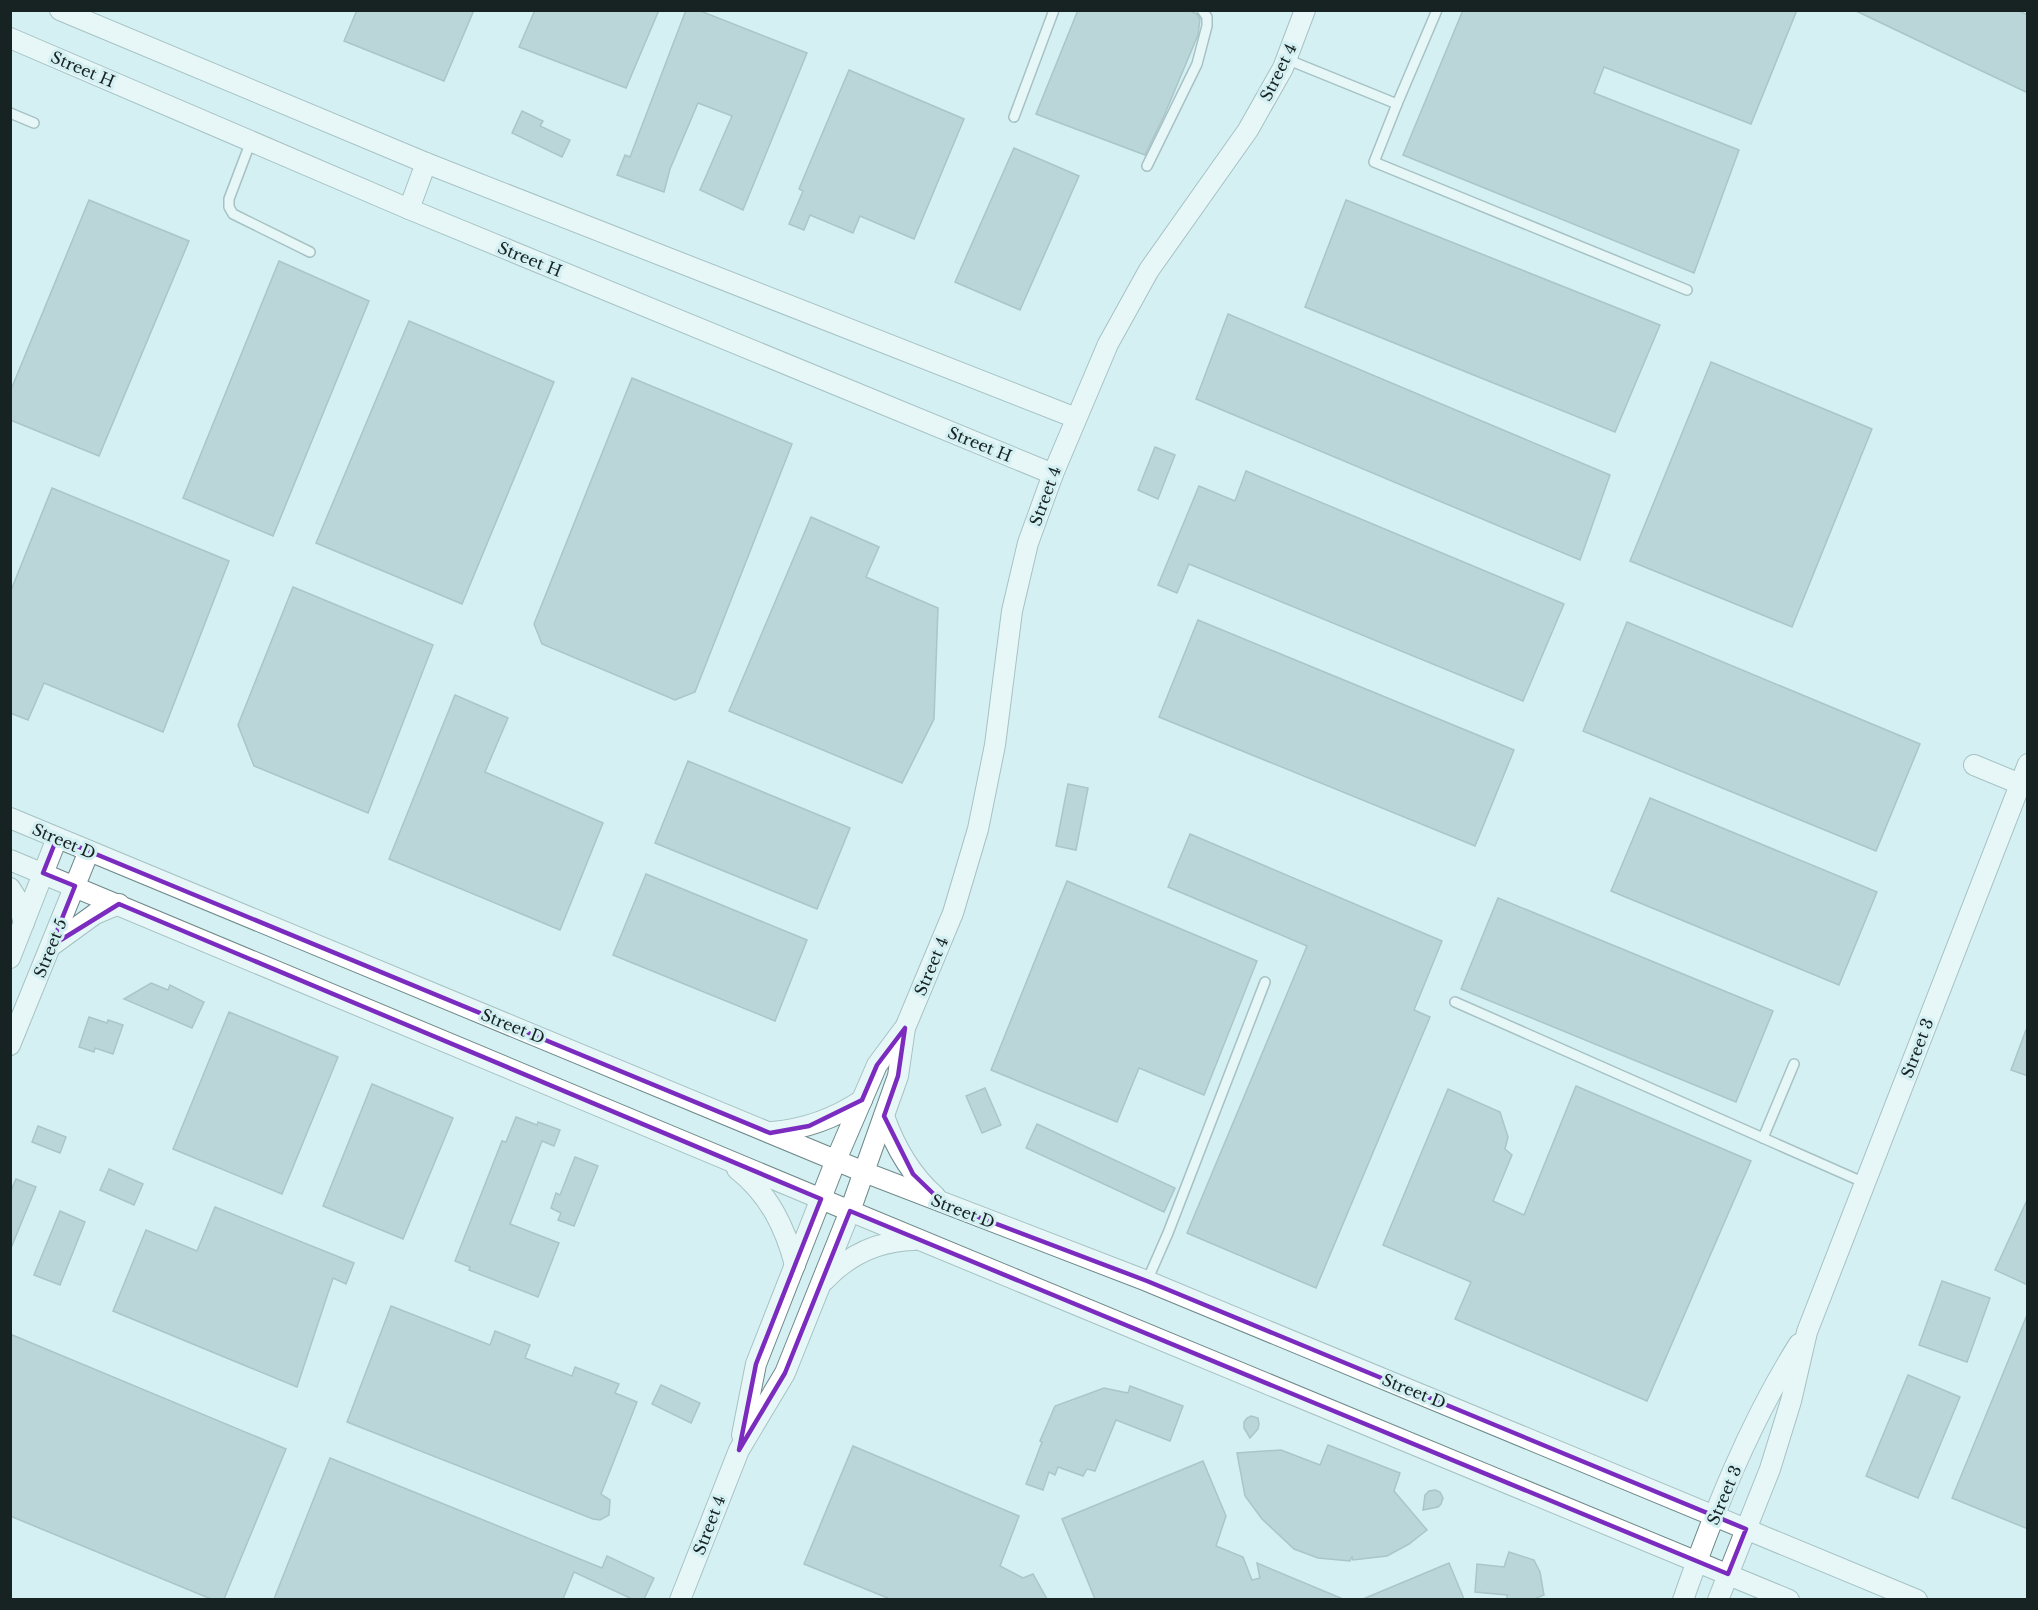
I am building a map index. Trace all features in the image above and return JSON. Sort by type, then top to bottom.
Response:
[{"type":"street","points":[[60,10],[426,163],[1076,418]]},
{"type":"street","name":"Street 4","points":[[680,1599],[739,1450],[785,1373],[850,1211],[898,1076],[905,1028],[953,913],[978,829],[995,745],[1012,611],[1028,543],[1053,474],[1108,344],[1149,270],[1248,130],[1286,59],[1305,10]]},
{"type":"street","name":"Street H","points":[[10,38],[409,209],[1053,474]]},
{"type":"street","points":[[409,209],[426,163]]},
{"type":"street","name":"Street 3","points":[[1718,1599],[1770,1469],[1807,1332],[2028,764]]},
{"type":"street","points":[[1974,765],[2020,784]]},
{"type":"street","name":"Street D","points":[[10,818],[864,1172],[1147,1281],[1917,1599]]},
{"type":"street","name":"Street 5","points":[[10,958],[57,838]]},
{"type":"street","name":"Street 5","points":[[10,1045],[89,851]]},
{"type":"street","points":[[10,860],[821,1199],[1789,1599]]},
{"type":"street","points":[[10,888],[17,899],[24,923]]},
{"type":"street","points":[[51,946],[95,914],[119,904]]},
{"type":"street","name":"Street 4","points":[[739,1450],[756,1364],[836,1160],[877,1065],[905,1028]]},
{"type":"street","points":[[770,1133],[809,1126],[845,1111],[862,1100]]},
{"type":"street","points":[[884,1116],[901,1156],[921,1182],[944,1204]]},
{"type":"street","points":[[723,1158],[761,1192],[777,1214],[788,1239],[795,1265]]},
{"type":"street","points":[[820,1285],[836,1268],[854,1255],[875,1245],[897,1240],[920,1240]]},
{"type":"street","name":"Street 3","points":[[1683,1599],[1696,1561],[1755,1424],[1776,1382],[1807,1332]]},
{"type":"lane","points":[[1014,117],[1054,10]]},
{"type":"lane","points":[[1147,166],[1197,64],[1207,26],[1207,17],[1202,10]]},
{"type":"lane","points":[[1437,10],[1374,162],[1687,290]]},
{"type":"lane","points":[[1286,59],[1397,104]]},
{"type":"lane","points":[[10,113],[34,123]]},
{"type":"lane","points":[[251,141],[229,199],[229,207],[233,214],[310,252]]},
{"type":"lane","points":[[1147,1281],[1168,1233],[1265,982]]},
{"type":"lane","points":[[1455,1002],[1865,1183]]},
{"type":"lane","points":[[1763,1138],[1794,1064]]},
{"type":"highlighted area","points":[[57,838],[770,1133],[809,1126],[862,1100],[877,1065],[905,1028],[898,1076],[884,1116],[913,1174],[944,1204],[1147,1281],[1746,1529],[1728,1574],[850,1211],[785,1373],[739,1450],[756,1364],[821,1199],[119,904],[51,946],[75,886],[43,873]]},
{"type":"building","points":[[357,10],[474,10],[444,81],[344,41]]},
{"type":"building","points":[[535,10],[659,10],[626,88],[519,47]]},
{"type":"building","points":[[686,10],[698,10],[807,53],[743,210],[700,190],[732,116],[698,103],[670,169],[664,192],[617,175],[625,155],[630,157]]},
{"type":"building","points":[[1078,10],[1188,10],[1197,14],[1200,19],[1198,35],[1145,155],[1036,114]]},
{"type":"building","points":[[1463,10],[1797,10],[1751,124],[1604,67],[1594,93],[1739,150],[1694,273],[1403,155]]},
{"type":"building","points":[[1854,10],[2017,10],[2028,15],[2028,93]]},
{"type":"building","points":[[849,70],[964,119],[914,239],[860,216],[853,233],[810,215],[804,230],[789,224],[803,191],[799,189]]},
{"type":"building","points":[[522,111],[543,121],[540,126],[570,140],[562,157],[512,133]]},
{"type":"building","points":[[1014,148],[1079,176],[1020,310],[955,282]]},
{"type":"building","points":[[89,200],[189,241],[99,456],[10,420],[10,392]]},
{"type":"building","points":[[1346,200],[1660,325],[1615,432],[1305,307]]},
{"type":"building","points":[[279,261],[369,301],[273,536],[183,498]]},
{"type":"building","points":[[1228,314],[1610,475],[1580,560],[1196,399]]},
{"type":"building","points":[[409,321],[554,382],[462,604],[316,543]]},
{"type":"building","points":[[1711,362],[1872,429],[1792,627],[1630,561]]},
{"type":"building","points":[[632,378],[792,444],[695,692],[675,700],[542,644],[534,624]]},
{"type":"building","points":[[1155,447],[1175,455],[1158,499],[1138,490]]},
{"type":"building","points":[[1246,471],[1564,604],[1523,701],[1189,564],[1177,593],[1158,585],[1199,486],[1235,501]]},
{"type":"building","points":[[52,488],[229,561],[163,732],[44,683],[28,720],[10,713],[10,593]]},
{"type":"building","points":[[811,517],[879,547],[866,577],[938,608],[934,719],[902,783],[729,711]]},
{"type":"building","points":[[293,587],[433,645],[368,813],[254,766],[238,725]]},
{"type":"building","points":[[1198,620],[1514,750],[1475,846],[1159,717]]},
{"type":"building","points":[[1627,622],[1920,744],[1876,851],[1583,731]]},
{"type":"building","points":[[455,695],[508,718],[485,772],[603,823],[560,930],[389,859]]},
{"type":"building","points":[[688,761],[850,828],[817,909],[655,843]]},
{"type":"building","points":[[1068,784],[1088,788],[1076,850],[1056,846]]},
{"type":"building","points":[[1650,798],[1877,892],[1839,985],[1611,891]]},
{"type":"building","points":[[1190,834],[1442,941],[1414,1010],[1430,1017],[1316,1288],[1187,1233],[1307,946],[1168,887]]},
{"type":"building","points":[[646,874],[807,940],[775,1021],[613,955]]},
{"type":"building","points":[[1067,881],[1257,961],[1204,1095],[1139,1068],[1117,1122],[991,1070]]},
{"type":"building","points":[[1498,898],[1773,1011],[1736,1102],[1461,989]]},
{"type":"building","points":[[151,983],[168,990],[170,985],[204,1002],[192,1028],[124,999]]},
{"type":"building","points":[[229,1012],[338,1057],[282,1194],[173,1149]]},
{"type":"building","points":[[89,1017],[123,1025],[113,1054],[95,1048],[94,1052],[79,1047]]},
{"type":"building","points":[[2026,1030],[2028,1030],[2028,1076],[2011,1070]]},
{"type":"building","points":[[372,1084],[453,1118],[403,1239],[323,1206]]},
{"type":"building","points":[[1576,1086],[1751,1161],[1647,1401],[1455,1319],[1471,1282],[1383,1245],[1448,1089],[1500,1112],[1508,1137],[1505,1149],[1512,1155],[1493,1201],[1524,1215]]},
{"type":"building","points":[[985,1088],[1001,1125],[982,1133],[966,1096]]},
{"type":"building","points":[[516,1117],[560,1130],[554,1146],[542,1141],[510,1224],[559,1243],[538,1297],[469,1270],[470,1267],[455,1261],[502,1141],[506,1142]]},
{"type":"building","points":[[1037,1124],[1175,1188],[1164,1212],[1026,1148]]},
{"type":"building","points":[[38,1126],[66,1137],[60,1153],[32,1142]]},
{"type":"building","points":[[575,1157],[598,1166],[574,1226],[558,1220],[561,1213],[551,1208],[556,1193],[560,1195]]},
{"type":"building","points":[[109,1169],[143,1184],[134,1205],[100,1190]]},
{"type":"building","points":[[16,1179],[36,1187],[11,1248],[10,1193]]},
{"type":"building","points":[[2028,1198],[2028,1285],[1995,1270]]},
{"type":"building","points":[[215,1207],[354,1263],[346,1284],[333,1278],[297,1387],[113,1311],[146,1230],[197,1251]]},
{"type":"building","points":[[60,1211],[85,1222],[60,1285],[34,1275]]},
{"type":"building","points":[[1942,1281],[1990,1298],[1967,1362],[1919,1345]]},
{"type":"building","points":[[391,1306],[490,1345],[495,1331],[530,1345],[525,1358],[572,1376],[575,1367],[619,1384],[615,1393],[637,1402],[601,1494],[610,1500],[609,1515],[600,1520],[593,1519],[347,1422]]},
{"type":"building","points":[[2028,1315],[2028,1529],[1952,1498]]},
{"type":"building","points":[[10,1334],[286,1449],[224,1599],[211,1599],[10,1516]]},
{"type":"building","points":[[1908,1375],[1960,1397],[1918,1498],[1866,1476]]},
{"type":"building","points":[[661,1385],[700,1403],[691,1423],[652,1404]]},
{"type":"building","points":[[1130,1386],[1183,1406],[1170,1441],[1116,1420],[1095,1471],[1087,1469],[1083,1476],[1058,1467],[1055,1475],[1049,1472],[1043,1490],[1026,1484],[1042,1442],[1040,1441],[1055,1406],[1104,1388],[1128,1393]]},
{"type":"building","points":[[1251,1416],[1258,1418],[1259,1424],[1258,1429],[1250,1438],[1244,1428],[1244,1422]]},
{"type":"building","points":[[1328,1445],[1400,1473],[1394,1491],[1427,1530],[1409,1544],[1387,1556],[1353,1560],[1352,1557],[1350,1561],[1318,1558],[1294,1549],[1262,1519],[1245,1496],[1237,1453],[1281,1450],[1320,1465]]},
{"type":"building","points":[[853,1446],[1019,1516],[1000,1566],[1023,1578],[1033,1574],[1047,1599],[890,1599],[804,1564]]},
{"type":"building","points":[[330,1458],[602,1568],[607,1556],[654,1578],[644,1599],[632,1599],[574,1572],[563,1599],[274,1599]]},
{"type":"building","points":[[1203,1461],[1226,1516],[1216,1546],[1243,1557],[1252,1580],[1260,1578],[1257,1563],[1343,1599],[1095,1599],[1062,1519]]},
{"type":"building","points":[[1435,1490],[1440,1492],[1443,1498],[1441,1504],[1438,1507],[1423,1510],[1425,1495]]},
{"type":"building","points":[[1509,1552],[1534,1560],[1540,1572],[1544,1595],[1534,1599],[1507,1599],[1507,1595],[1475,1592],[1477,1564],[1504,1567]]},
{"type":"building","points":[[1449,1563],[1464,1599],[1363,1599]]}]
